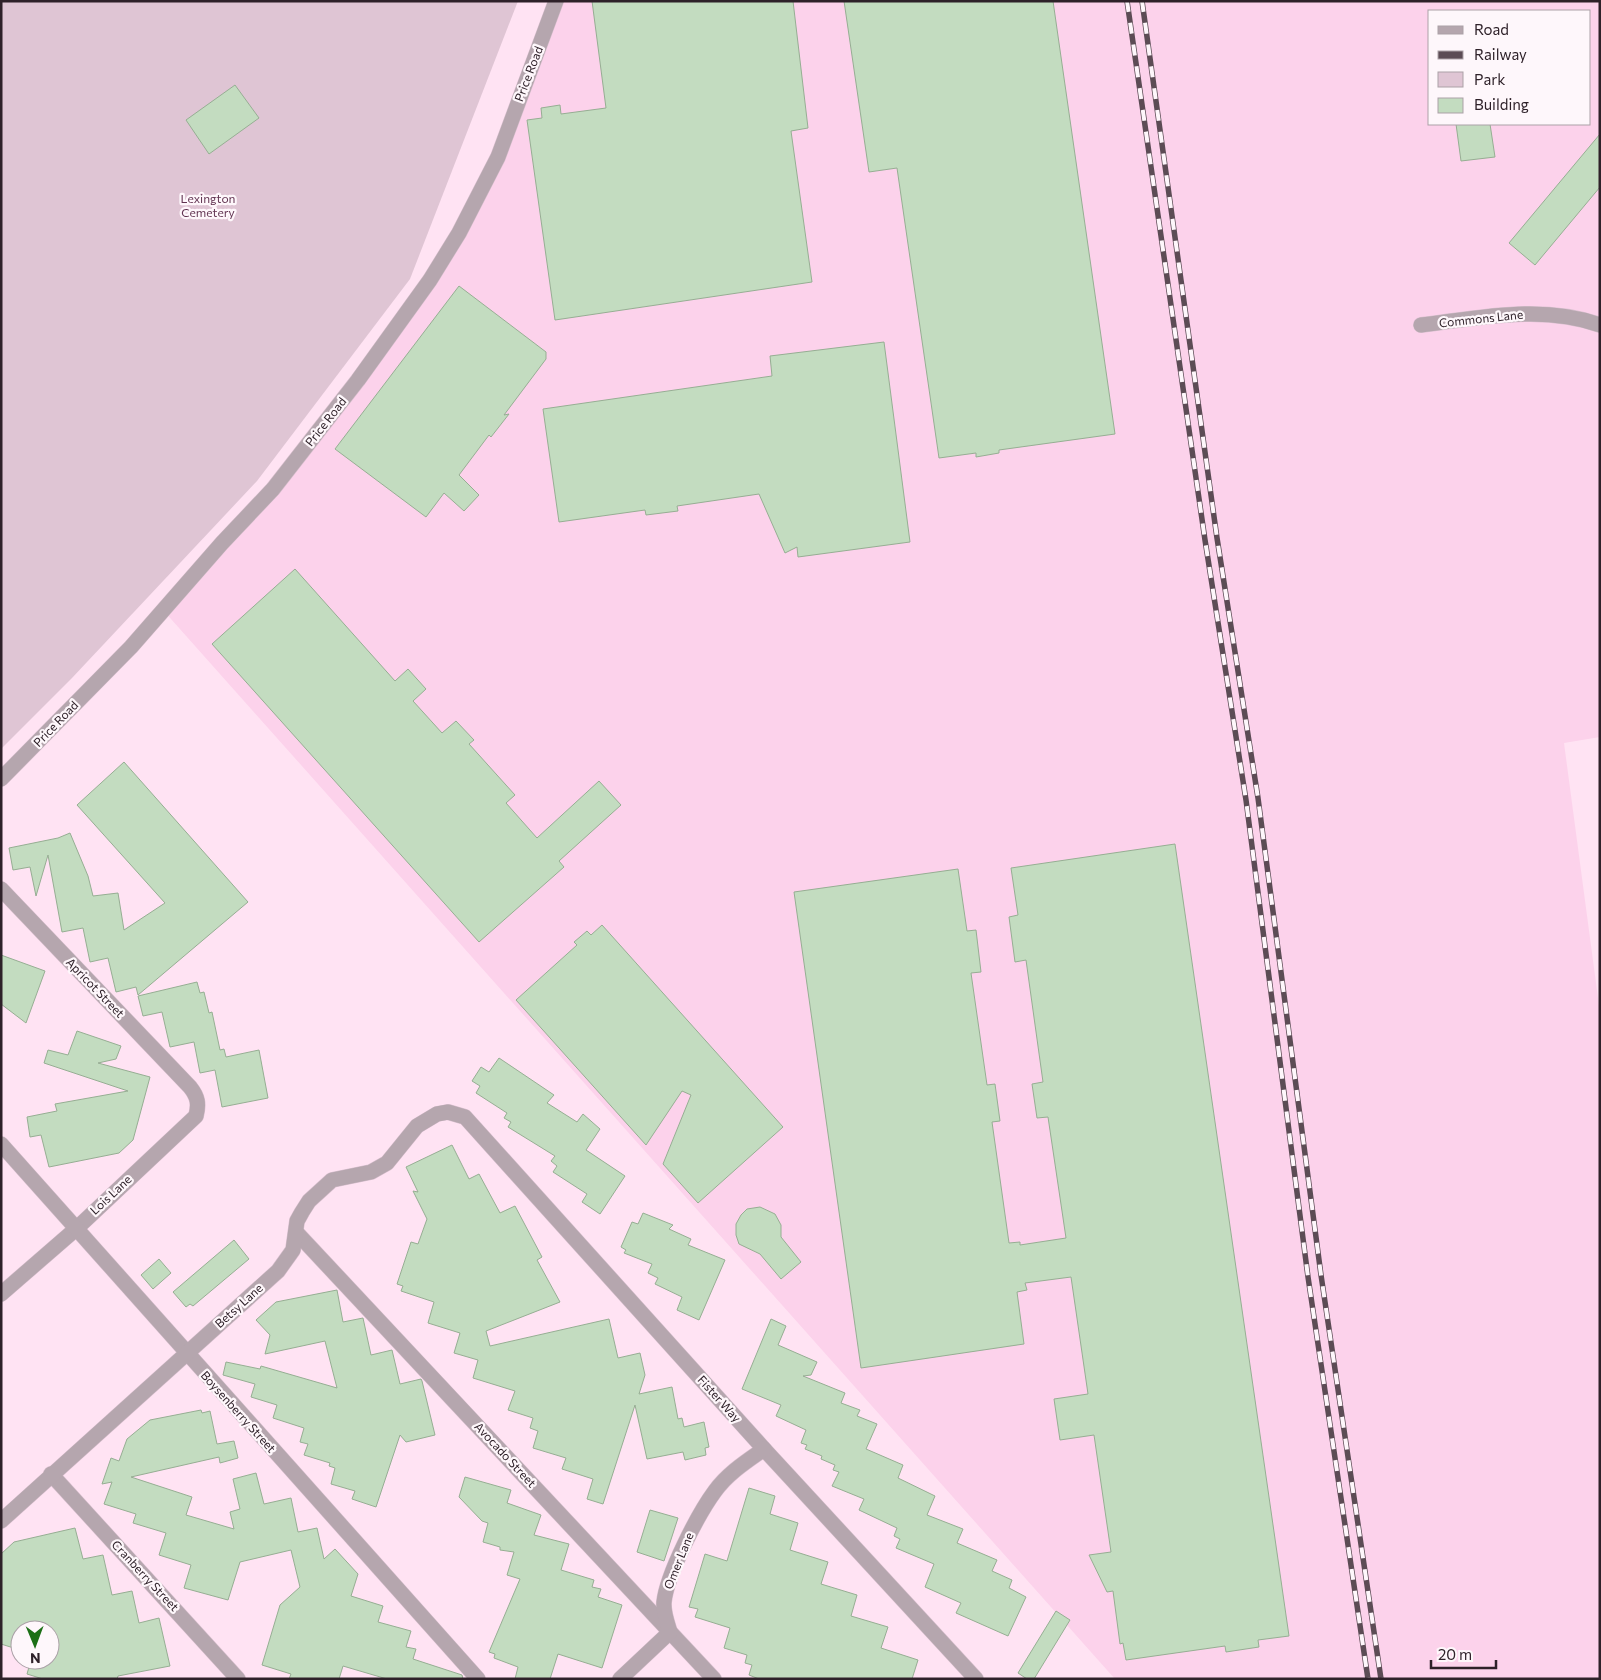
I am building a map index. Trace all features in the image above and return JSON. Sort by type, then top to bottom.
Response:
[{"type":"street","name":"Price Road","points":[[1,779],[130,647],[222,543],[273,489],[358,380],[425,287],[459,233],[498,156],[556,1]]},
{"type":"street","name":"Commons Lane","points":[[1421,325],[1525,313],[1582,318],[1600,325]]},
{"type":"street","name":"Apricot Street","points":[[1,889],[190,1087]]},
{"type":"street","name":"Lois Lane","points":[[1,1294],[77,1228],[196,1116],[199,1104],[195,1093],[190,1087]]},
{"type":"street","name":"Betsy Lane","points":[[1,1521],[278,1271],[293,1250],[297,1221],[302,1212],[309,1201],[332,1180],[371,1172],[388,1163],[417,1126],[437,1114],[448,1112],[466,1117]]},
{"type":"street","name":"Fister Way","points":[[466,1117],[764,1449],[976,1679]]},
{"type":"street","name":"Boysenberry Street","points":[[1,1144],[77,1228],[186,1354],[478,1679]]},
{"type":"street","name":"Avocado Street","points":[[296,1232],[714,1679]]},
{"type":"street","name":"Omer Lane","points":[[670,1632],[664,1604],[666,1592],[685,1543],[699,1515],[716,1490],[738,1467],[764,1449]]},
{"type":"street","name":"Cranberry Street","points":[[51,1474],[238,1679]]},
{"type":"street","points":[[620,1679],[670,1632]]},
{"type":"shaded area","points":[[556,1],[1600,1],[1600,737],[1564,743],[1600,1013],[1600,1679],[1115,1679],[163,610],[296,460],[459,233]]},
{"type":"green space","name":"Lexington Cemetery","points":[[1,1],[518,1],[410,279],[257,481],[72,678],[1,749]]},
{"type":"building","points":[[592,1],[793,1],[808,128],[791,131],[812,282],[555,320],[527,120],[542,118],[541,108],[560,105],[561,114],[606,108]]},
{"type":"building","points":[[844,1],[1053,1],[1115,434],[999,450],[999,453],[976,457],[976,453],[939,458],[897,168],[869,172]]},
{"type":"building","points":[[235,85],[259,118],[209,154],[186,120]]},
{"type":"building","points":[[1456,125],[1490,125],[1495,157],[1461,161]]},
{"type":"building","points":[[1600,134],[1600,187],[1535,265],[1509,243]]},
{"type":"building","points":[[459,286],[546,352],[546,359],[504,415],[509,414],[491,437],[489,435],[459,475],[479,495],[464,511],[444,493],[426,517],[335,449]]},
{"type":"building","points":[[884,342],[910,542],[798,557],[797,547],[785,553],[759,494],[677,506],[678,511],[646,515],[645,510],[559,522],[543,409],[772,376],[770,356]]},
{"type":"building","points":[[295,569],[395,681],[408,669],[426,689],[413,701],[442,733],[456,721],[474,740],[469,744],[515,795],[506,803],[537,838],[599,781],[621,805],[559,861],[564,867],[479,942],[212,644]]},
{"type":"building","points":[[124,762],[248,902],[138,995],[136,987],[116,992],[108,958],[90,962],[83,928],[62,932],[48,855],[36,896],[30,867],[13,870],[9,848],[58,838],[70,833],[88,876],[93,896],[118,893],[124,930],[165,903],[77,805]]},
{"type":"building","points":[[1175,844],[1289,1636],[1258,1640],[1259,1647],[1226,1652],[1225,1646],[1126,1660],[1123,1643],[1120,1644],[1113,1591],[1107,1592],[1089,1555],[1111,1552],[1094,1435],[1060,1440],[1054,1399],[1088,1394],[1071,1277],[1025,1283],[1027,1290],[1017,1292],[1024,1344],[861,1368],[794,892],[958,869],[967,931],[976,930],[981,972],[971,973],[987,1085],[995,1084],[1000,1121],[992,1122],[1009,1243],[1020,1242],[1020,1245],[1066,1238],[1048,1117],[1037,1118],[1032,1084],[1043,1082],[1026,960],[1015,962],[1009,917],[1018,915],[1011,868]]},
{"type":"building","points":[[602,925],[783,1127],[698,1203],[663,1164],[691,1095],[682,1091],[646,1145],[516,1000],[577,945],[574,942],[587,931],[591,935]]},
{"type":"building","points":[[1,955],[45,971],[26,1023],[1,1004]]},
{"type":"building","points":[[197,982],[200,993],[204,992],[209,1013],[212,1012],[220,1050],[224,1049],[226,1057],[259,1050],[268,1098],[222,1107],[215,1070],[200,1073],[194,1042],[170,1047],[162,1012],[143,1016],[138,996]]},
{"type":"building","points":[[77,1031],[121,1046],[116,1059],[98,1063],[150,1077],[133,1140],[119,1153],[49,1167],[41,1135],[30,1137],[27,1117],[57,1111],[55,1104],[128,1091],[44,1063],[48,1050],[68,1055]]},
{"type":"building","points":[[499,1058],[554,1095],[547,1103],[577,1122],[583,1114],[600,1129],[586,1150],[625,1176],[600,1214],[582,1202],[587,1194],[553,1172],[557,1166],[551,1161],[555,1156],[508,1127],[511,1122],[504,1118],[507,1113],[476,1093],[480,1086],[472,1081],[481,1067],[489,1072]]},
{"type":"building","points":[[452,1145],[469,1179],[479,1174],[500,1213],[515,1206],[542,1257],[537,1260],[560,1302],[486,1331],[490,1346],[609,1319],[618,1358],[640,1353],[645,1375],[639,1394],[672,1387],[678,1419],[682,1418],[684,1427],[704,1422],[709,1447],[705,1448],[706,1455],[685,1460],[683,1452],[647,1459],[635,1405],[603,1504],[587,1499],[593,1479],[562,1469],[566,1458],[533,1448],[538,1431],[530,1428],[533,1418],[508,1410],[515,1391],[473,1378],[478,1360],[454,1353],[460,1333],[428,1323],[434,1302],[401,1291],[403,1286],[397,1284],[411,1242],[418,1244],[427,1219],[413,1191],[418,1192],[406,1167]]},
{"type":"building","points":[[760,1207],[775,1214],[781,1225],[781,1237],[801,1262],[781,1279],[760,1254],[739,1244],[736,1235],[736,1224],[741,1215],[747,1209]]},
{"type":"building","points":[[643,1213],[673,1225],[669,1229],[691,1239],[688,1245],[725,1260],[699,1320],[677,1310],[682,1297],[655,1284],[658,1278],[648,1273],[652,1264],[624,1253],[626,1250],[621,1247],[632,1222],[638,1224]]},
{"type":"building","points":[[234,1240],[249,1259],[193,1306],[190,1304],[186,1307],[173,1292]]},
{"type":"building","points":[[159,1259],[171,1273],[153,1289],[141,1275]]},
{"type":"building","points":[[337,1290],[343,1322],[363,1318],[371,1355],[392,1350],[400,1384],[421,1379],[435,1435],[406,1442],[400,1435],[376,1507],[352,1499],[355,1491],[331,1484],[335,1468],[329,1466],[330,1463],[304,1455],[308,1444],[300,1442],[304,1428],[273,1418],[277,1405],[251,1397],[255,1384],[223,1375],[226,1362],[260,1369],[261,1366],[337,1388],[325,1341],[265,1354],[270,1335],[256,1320],[276,1302]]},
{"type":"building","points":[[771,1319],[786,1326],[778,1345],[817,1362],[811,1375],[803,1376],[845,1393],[841,1403],[860,1410],[857,1416],[877,1424],[866,1449],[903,1465],[898,1478],[935,1496],[927,1515],[963,1529],[957,1543],[997,1560],[992,1571],[1012,1580],[1009,1588],[1026,1597],[1008,1636],[956,1613],[961,1603],[925,1587],[934,1564],[896,1548],[900,1539],[894,1536],[897,1528],[859,1510],[864,1499],[832,1486],[839,1472],[833,1470],[835,1465],[821,1459],[822,1456],[805,1449],[807,1445],[801,1443],[806,1430],[776,1416],[781,1405],[742,1389]]},
{"type":"building","points":[[201,1410],[202,1413],[210,1411],[217,1444],[234,1441],[238,1458],[220,1463],[219,1457],[131,1477],[192,1497],[186,1515],[234,1529],[230,1512],[240,1509],[233,1479],[256,1473],[264,1504],[291,1498],[298,1532],[317,1528],[324,1559],[335,1549],[358,1574],[351,1596],[383,1606],[378,1622],[411,1631],[406,1647],[416,1649],[413,1659],[462,1675],[463,1679],[387,1679],[343,1666],[339,1679],[289,1679],[291,1674],[262,1665],[280,1605],[300,1587],[291,1550],[240,1562],[228,1600],[184,1588],[191,1565],[159,1555],[166,1533],[133,1523],[136,1514],[104,1504],[112,1482],[102,1484],[111,1458],[119,1461],[127,1439],[150,1420]]},
{"type":"building","points":[[465,1477],[511,1490],[507,1503],[541,1515],[534,1535],[569,1544],[561,1570],[594,1580],[592,1587],[601,1589],[598,1597],[622,1605],[602,1668],[558,1654],[550,1679],[515,1679],[518,1667],[494,1658],[495,1654],[489,1652],[520,1579],[507,1575],[514,1552],[500,1550],[500,1547],[483,1542],[488,1523],[482,1521],[459,1497]]},
{"type":"building","points":[[749,1488],[775,1496],[770,1514],[798,1523],[790,1550],[828,1562],[821,1584],[857,1595],[851,1616],[888,1627],[881,1648],[918,1660],[912,1679],[759,1679],[749,1675],[752,1665],[745,1663],[747,1655],[724,1648],[730,1628],[695,1617],[698,1609],[689,1607],[705,1554],[727,1561]]},
{"type":"building","points":[[650,1510],[678,1518],[664,1561],[637,1552]]},
{"type":"building","points":[[75,1528],[83,1559],[103,1555],[112,1595],[132,1591],[139,1623],[159,1618],[170,1666],[118,1676],[117,1679],[43,1679],[27,1674],[28,1670],[60,1670],[60,1620],[10,1620],[10,1647],[1,1644],[1,1554],[14,1542]]},
{"type":"building","points":[[1056,1611],[1070,1620],[1034,1679],[1027,1679],[1018,1673]]},
{"type":"railway","points":[[1127,1],[1205,540],[1246,800],[1308,1277],[1368,1679]]},
{"type":"railway","points":[[1142,1],[1217,538],[1258,798],[1321,1275],[1381,1679]]}]
